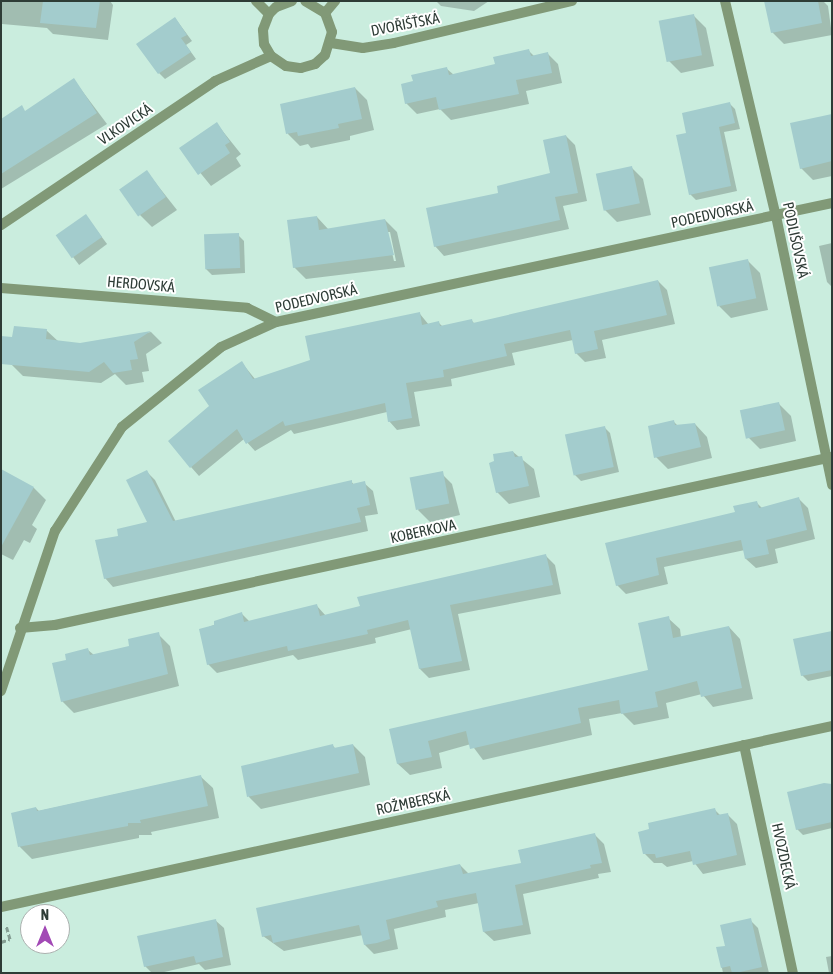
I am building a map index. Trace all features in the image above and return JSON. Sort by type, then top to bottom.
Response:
[{"type":"street","points":[[256,1],[269,14]]},
{"type":"street","points":[[292,1],[276,7],[269,14],[263,30],[264,44],[271,56],[286,66],[301,68],[315,64],[325,55],[331,43],[332,32],[325,13],[305,1]]},
{"type":"street","points":[[325,13],[335,1]]},
{"type":"street","name":"DVOŘIŠŤSKÁ","points":[[331,43],[363,48],[394,43],[572,1]]},
{"type":"street","name":"PODLIŠOVSKÁ","points":[[726,1],[776,216],[829,458],[832,485]]},
{"type":"street","name":"VLKOVICKÁ","points":[[1,225],[215,81],[271,56]]},
{"type":"street","name":"PODEDVORSKÁ","points":[[1,691],[20,628],[55,531],[122,427],[221,348],[276,322],[832,203]]},
{"type":"street","name":"HERDOVSKÁ","points":[[1,288],[247,308],[276,322]]},
{"type":"street","name":"KOBERKOVA","points":[[20,628],[55,626],[829,458]]},
{"type":"street","name":"ROŽMBERSKÁ","points":[[1,907],[832,726]]},
{"type":"street","name":"HVOZDECKÁ","points":[[744,745],[794,973]]},
{"type":"building","points":[[43,1],[100,1],[96,28],[40,23]]},
{"type":"building","points":[[764,1],[818,1],[822,23],[771,33]]},
{"type":"building","points":[[694,14],[702,55],[667,62],[659,21]]},
{"type":"building","points":[[175,17],[187,35],[181,38],[191,52],[158,74],[136,44]]},
{"type":"building","points":[[529,49],[531,56],[548,52],[552,73],[516,80],[519,94],[439,110],[436,97],[405,104],[401,84],[413,81],[411,75],[447,67],[449,75],[495,64],[493,57]]},
{"type":"building","points":[[74,78],[97,113],[1,174],[1,119],[22,105],[25,111]]},
{"type":"building","points":[[355,87],[362,119],[338,124],[339,128],[298,136],[297,132],[286,134],[280,104]]},
{"type":"building","points":[[730,102],[735,123],[719,127],[731,186],[689,195],[676,135],[686,133],[682,113]]},
{"type":"building","points":[[832,114],[832,161],[800,169],[790,123]]},
{"type":"building","points":[[217,122],[230,142],[225,145],[230,153],[198,175],[179,148]]},
{"type":"building","points":[[566,135],[578,193],[555,197],[560,220],[434,247],[426,208],[498,193],[497,186],[550,173],[543,140]]},
{"type":"building","points":[[632,166],[640,203],[604,211],[596,174]]},
{"type":"building","points":[[147,170],[166,197],[138,217],[119,190]]},
{"type":"building","points":[[86,214],[102,237],[72,258],[56,235]]},
{"type":"building","points":[[317,216],[319,230],[385,219],[394,255],[293,268],[287,220]]},
{"type":"building","points":[[239,233],[240,268],[205,269],[204,234]]},
{"type":"building","points":[[748,259],[756,298],[717,306],[709,267]]},
{"type":"building","points":[[658,280],[667,315],[594,331],[598,349],[575,354],[570,330],[504,344],[507,356],[443,370],[444,377],[406,383],[412,418],[388,422],[385,403],[285,426],[283,421],[246,444],[237,429],[190,468],[168,441],[209,406],[198,390],[242,361],[253,379],[310,360],[305,336],[420,312],[422,325],[439,321],[440,326],[472,319],[473,323]]},
{"type":"building","points":[[14,326],[47,329],[46,339],[80,343],[151,331],[134,342],[138,359],[130,360],[132,370],[113,373],[104,362],[89,372],[1,364],[1,336],[12,337]]},
{"type":"building","points":[[779,402],[785,430],[746,439],[740,410]]},
{"type":"building","points":[[674,420],[675,425],[695,423],[701,447],[654,458],[648,426]]},
{"type":"building","points":[[605,426],[614,467],[574,476],[565,435]]},
{"type":"building","points":[[513,451],[515,457],[522,456],[529,486],[496,493],[489,463],[494,461],[493,454]]},
{"type":"building","points":[[1,469],[34,487],[1,547]]},
{"type":"building","points":[[147,470],[173,521],[352,480],[352,484],[365,481],[370,505],[357,508],[361,522],[104,579],[95,540],[118,536],[117,529],[147,522],[126,480]]},
{"type":"building","points":[[443,471],[449,503],[416,510],[410,477]]},
{"type":"building","points":[[799,497],[807,530],[766,540],[769,554],[745,559],[741,540],[656,558],[659,575],[616,586],[605,543],[735,512],[733,506],[757,501],[759,508]]},
{"type":"building","points":[[546,554],[553,585],[450,605],[462,661],[419,669],[408,620],[367,630],[368,634],[288,651],[287,646],[207,665],[199,629],[214,625],[214,621],[242,612],[244,622],[317,604],[320,616],[360,606],[357,597]]},
{"type":"building","points":[[669,616],[673,638],[729,626],[742,688],[701,697],[697,681],[655,692],[658,707],[621,714],[619,700],[578,708],[581,723],[470,749],[466,731],[428,741],[432,757],[397,764],[389,729],[648,670],[638,623]]},
{"type":"building","points":[[832,631],[832,670],[801,676],[793,639]]},
{"type":"building","points":[[159,632],[168,674],[61,702],[52,663],[66,660],[65,654],[88,648],[90,655],[129,646],[128,639]]},
{"type":"building","points":[[333,744],[334,748],[353,744],[359,773],[247,797],[241,766]]},
{"type":"building","points":[[201,775],[208,806],[140,820],[141,823],[128,823],[128,826],[18,847],[11,813],[36,807],[37,811]]},
{"type":"building","points":[[824,783],[832,784],[832,822],[796,830],[787,792]]},
{"type":"building","points":[[715,808],[717,815],[728,813],[737,855],[693,865],[690,851],[656,858],[655,854],[643,854],[638,832],[649,829],[648,823]]},
{"type":"building","points":[[595,833],[602,863],[590,865],[591,868],[515,885],[523,925],[483,932],[476,893],[436,901],[438,907],[386,920],[390,939],[377,943],[364,945],[359,925],[273,943],[271,935],[262,937],[256,908],[460,864],[463,874],[521,863],[518,850]]},
{"type":"building","points":[[751,918],[762,967],[736,973],[732,973],[730,966],[721,968],[716,947],[725,946],[720,925]]},
{"type":"building","points":[[216,919],[223,957],[196,963],[194,956],[144,967],[137,936]]}]
